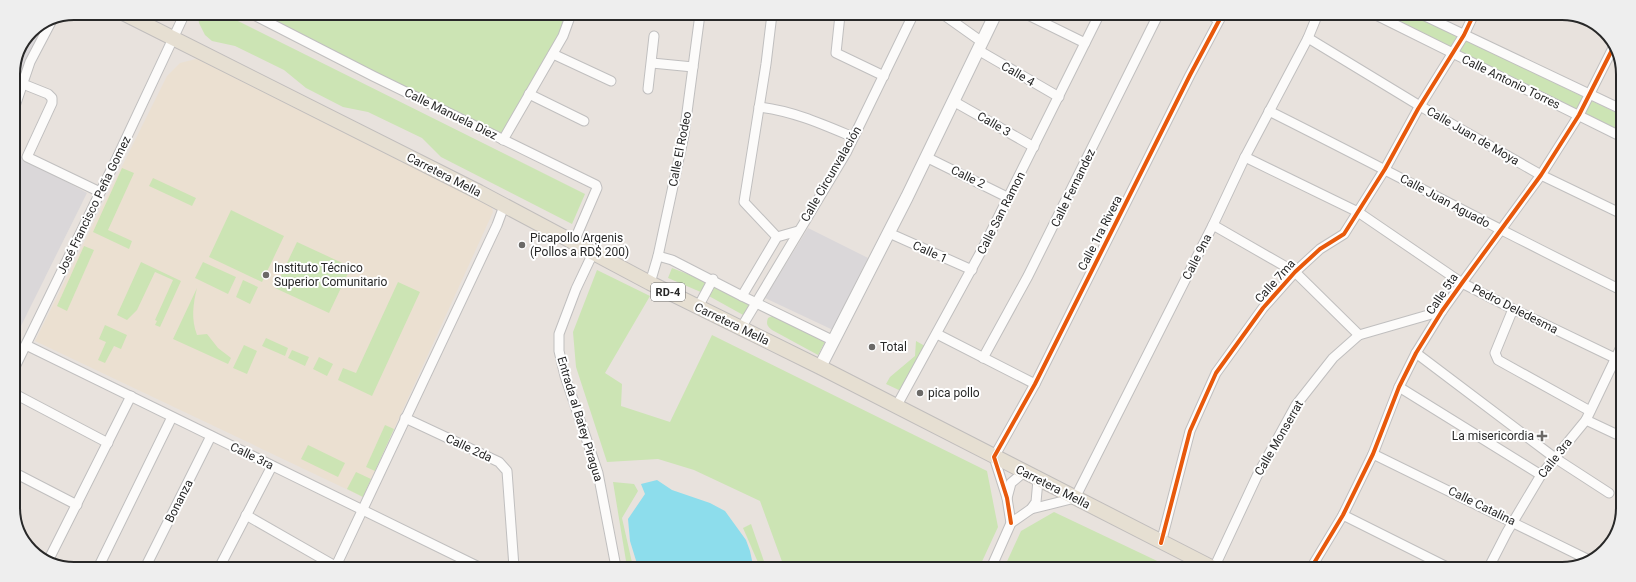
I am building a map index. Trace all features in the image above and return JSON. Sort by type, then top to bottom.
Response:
[{"type":"main road","name":"Carretera Mella","points":[[137,20],[504,206],[650,283],[820,367],[1161,543],[1201,562]]},
{"type":"street","name":"José Francisco Peña Gomez","points":[[20,357],[182,20]]},
{"type":"street","name":"Calle Manuela Diez","points":[[264,20],[597,186],[576,237],[572,242]]},
{"type":"street","points":[[503,140],[563,36],[570,20]]},
{"type":"street","name":"Calle El Rodeo","points":[[650,283],[658,256],[684,135],[699,20]]},
{"type":"street","points":[[771,20],[744,202],[777,237]]},
{"type":"street","points":[[839,20],[836,53],[884,76]]},
{"type":"street","name":"Calle Circunvalación","points":[[741,328],[757,304],[798,231],[846,153],[911,20]]},
{"type":"street","name":"Calle 4","points":[[950,20],[980,46],[1059,97]]},
{"type":"street","points":[[820,367],[889,233],[993,20]]},
{"type":"street","points":[[1038,20],[1085,43]]},
{"type":"street","name":"Calle San Ramon","points":[[896,406],[972,270],[1096,20]]},
{"type":"street","name":"Calle Fernandez","points":[[983,358],[1028,276],[1156,20]]},
{"type":"street","name":"Calle 1ra Rivera","points":[[994,457],[1035,384],[1219,20]]},
{"type":"street","name":"Calle 9na","points":[[1075,498],[1213,225],[1245,157],[1308,38],[1315,20]]},
{"type":"street","name":"Calle Antonio Torres","points":[[1386,20],[1616,134]]},
{"type":"street","points":[[1433,20],[1616,107]]},
{"type":"street","name":"Calle 7ma","points":[[1161,543],[1190,431],[1216,373],[1263,308],[1295,272],[1320,249],[1344,234],[1385,170],[1420,106],[1464,35],[1471,20]]},
{"type":"street","points":[[20,92],[30,62],[49,26]]},
{"type":"street","points":[[648,89],[654,36]]},
{"type":"street","name":"Calle Juan de Moya","points":[[1308,38],[1420,106],[1541,176],[1616,211]]},
{"type":"street","name":"Calle 5ta","points":[[1315,562],[1343,515],[1373,454],[1399,387],[1416,353],[1442,311],[1541,176],[1590,95],[1611,52]]},
{"type":"street","points":[[553,54],[611,81]]},
{"type":"street","points":[[652,63],[693,67]]},
{"type":"street","points":[[23,84],[48,94],[52,98],[52,102],[27,157],[100,192]]},
{"type":"street","points":[[529,94],[584,120]]},
{"type":"street","name":"Calle 3","points":[[953,101],[1034,147]]},
{"type":"street","points":[[759,107],[778,110],[810,119],[854,137]]},
{"type":"street","name":"Calle Juan Aguado","points":[[1269,111],[1500,230],[1616,288]]},
{"type":"street","name":"Calle 2","points":[[926,157],[1009,198]]},
{"type":"street","name":"Pedro Deledesma","points":[[1245,157],[1358,212],[1462,283],[1616,359]]},
{"type":"street","points":[[338,562],[497,225],[504,206]]},
{"type":"street","points":[[1213,225],[1295,272],[1359,334]]},
{"type":"street","points":[[742,296],[777,237],[798,231]]},
{"type":"street","name":"Calle 1","points":[[889,233],[972,270]]},
{"type":"street","name":"Entrada al Batey Piragua","points":[[593,253],[576,289],[559,334],[559,351],[565,376],[598,473],[615,562]]},
{"type":"street","points":[[658,256],[672,260],[757,304],[834,341]]},
{"type":"street","points":[[698,307],[713,280]]},
{"type":"street","points":[[1513,309],[1495,353],[1498,360],[1590,411]]},
{"type":"street","name":"Calle Monserrat","points":[[1217,562],[1257,476],[1296,405],[1333,358],[1359,334],[1442,311]]},
{"type":"street","points":[[936,334],[1035,384]]},
{"type":"street","name":"Calle 3ra","points":[[26,345],[469,562]]},
{"type":"street","points":[[1416,353],[1555,458],[1609,493]]},
{"type":"street","name":"Calle 3ra","points":[[1492,562],[1513,521],[1541,475],[1586,420],[1616,364]]},
{"type":"street","points":[[1399,387],[1541,475]]},
{"type":"street","points":[[50,556],[132,396]]},
{"type":"street","points":[[20,398],[108,444]]},
{"type":"street","points":[[101,562],[172,417]]},
{"type":"street","name":"Calle 2da","points":[[405,418],[499,462],[507,471],[514,562]]},
{"type":"street","points":[[1586,420],[1616,434]]},
{"type":"street","name":"Bonanza","points":[[148,562],[212,436]]},
{"type":"street","name":"Calle Catalina","points":[[1373,454],[1513,521],[1584,557]]},
{"type":"street","points":[[994,457],[1007,498],[1011,523]]},
{"type":"street","points":[[222,562],[272,466]]},
{"type":"street","points":[[1007,498],[1011,483],[1024,472]]},
{"type":"street","points":[[20,476],[77,505]]},
{"type":"street","points":[[993,562],[1011,523],[1031,509],[1036,502],[1038,494],[1038,480]]},
{"type":"street","points":[[1031,509],[1075,498]]},
{"type":"street","points":[[246,515],[329,562]]},
{"type":"street","points":[[1343,515],[1437,562]]},
{"type":"shaded area","points":[[46,28],[20,83],[21,64],[24,53],[36,36]]},
{"type":"shaded area","name":"Instituto Técnico Superior Comunitario","points":[[200,58],[490,205],[492,208],[493,212],[363,497],[35,341],[167,76],[180,63]]},
{"type":"shaded area","points":[[20,156],[87,193],[20,328]]},
{"type":"shaded area","points":[[808,228],[868,258],[833,330],[765,298]]},
{"type":"green space","points":[[199,20],[236,20],[585,194],[572,224],[441,157],[422,138],[368,112],[343,107],[306,88],[284,70],[235,46],[212,41],[205,35]]},
{"type":"green space","points":[[265,20],[568,20],[503,140]]},
{"type":"green space","points":[[1386,20],[1424,20],[1616,113],[1616,134]]},
{"type":"green space","points":[[122,168],[134,173],[108,230],[132,241],[129,249],[93,232]]},
{"type":"green space","points":[[153,178],[196,198],[192,206],[149,186]]},
{"type":"green space","points":[[231,210],[284,236],[262,282],[209,257]]},
{"type":"green space","points":[[297,242],[351,267],[329,313],[275,288]]},
{"type":"green space","points":[[84,246],[94,250],[67,311],[57,306]]},
{"type":"green space","points":[[141,262],[181,281],[160,327],[155,325],[157,321],[155,320],[173,280],[155,272],[137,310],[127,320],[117,315]]},
{"type":"green space","points":[[203,262],[236,277],[228,294],[195,278]]},
{"type":"green space","points":[[672,268],[708,282],[703,293],[668,278]]},
{"type":"green space","points":[[597,270],[650,296],[605,373],[622,384],[621,406],[670,422],[712,335],[987,471],[998,527],[982,562],[782,562],[760,501],[694,470],[658,459],[607,462],[576,367],[573,332]]},
{"type":"green space","points":[[243,280],[258,287],[250,304],[236,297]]},
{"type":"green space","points":[[398,282],[420,292],[372,396],[338,380],[343,368],[356,373]]},
{"type":"green space","points":[[713,284],[752,305],[745,316],[707,295]]},
{"type":"green space","points":[[197,288],[193,312],[197,335],[207,334],[218,348],[231,358],[228,364],[173,339]]},
{"type":"green space","points":[[774,315],[826,340],[818,355],[770,329],[767,325],[767,320]]},
{"type":"green space","points":[[105,325],[127,335],[121,349],[114,346],[105,363],[98,360],[106,342],[99,339]]},
{"type":"green space","points":[[266,338],[288,348],[285,356],[262,346]]},
{"type":"green space","points":[[916,341],[925,346],[901,391],[886,384],[890,377],[915,356]]},
{"type":"green space","points":[[244,345],[257,351],[247,374],[233,368]]},
{"type":"green space","points":[[292,350],[309,357],[305,366],[288,358]]},
{"type":"green space","points":[[319,357],[333,364],[327,376],[313,369]]},
{"type":"green space","points":[[385,425],[394,429],[375,471],[366,467]]},
{"type":"green space","points":[[308,445],[345,463],[338,477],[301,459]]},
{"type":"green space","points":[[356,472],[371,479],[363,497],[347,489]]},
{"type":"green space","points":[[613,482],[634,484],[638,491],[622,518],[632,562],[626,562]]},
{"type":"green space","points":[[1054,512],[1159,562],[1007,562],[1021,531]]},
{"type":"green space","points":[[751,524],[764,562],[758,562],[743,528]]},
{"type":"water","points":[[657,480],[672,490],[710,503],[725,511],[746,540],[752,562],[636,562],[630,541],[628,519],[645,494],[641,484]]},
{"type":"cycle path","points":[[1011,523],[1007,498],[994,457],[1035,384],[1190,75],[1219,20]]},
{"type":"cycle path","points":[[1161,543],[1190,431],[1216,373],[1263,308],[1295,272],[1320,249],[1344,234],[1385,169],[1418,109],[1464,35],[1471,20]]},
{"type":"cycle path","points":[[1315,562],[1343,515],[1373,454],[1399,387],[1416,353],[1442,311],[1541,175],[1579,115],[1611,51]]},
{"type":"place","name":"Picapollo Argenis (Pollos a RD$ 200)","points":[[522,245]]},
{"type":"place","name":"Instituto Técnico Superior Comunitario","points":[[266,275]]},
{"type":"place","name":"Total","points":[[872,347]]},
{"type":"place","name":"pica pollo","points":[[920,393]]},
{"type":"place","name":"La misericordia","points":[[1542,436]]}]
